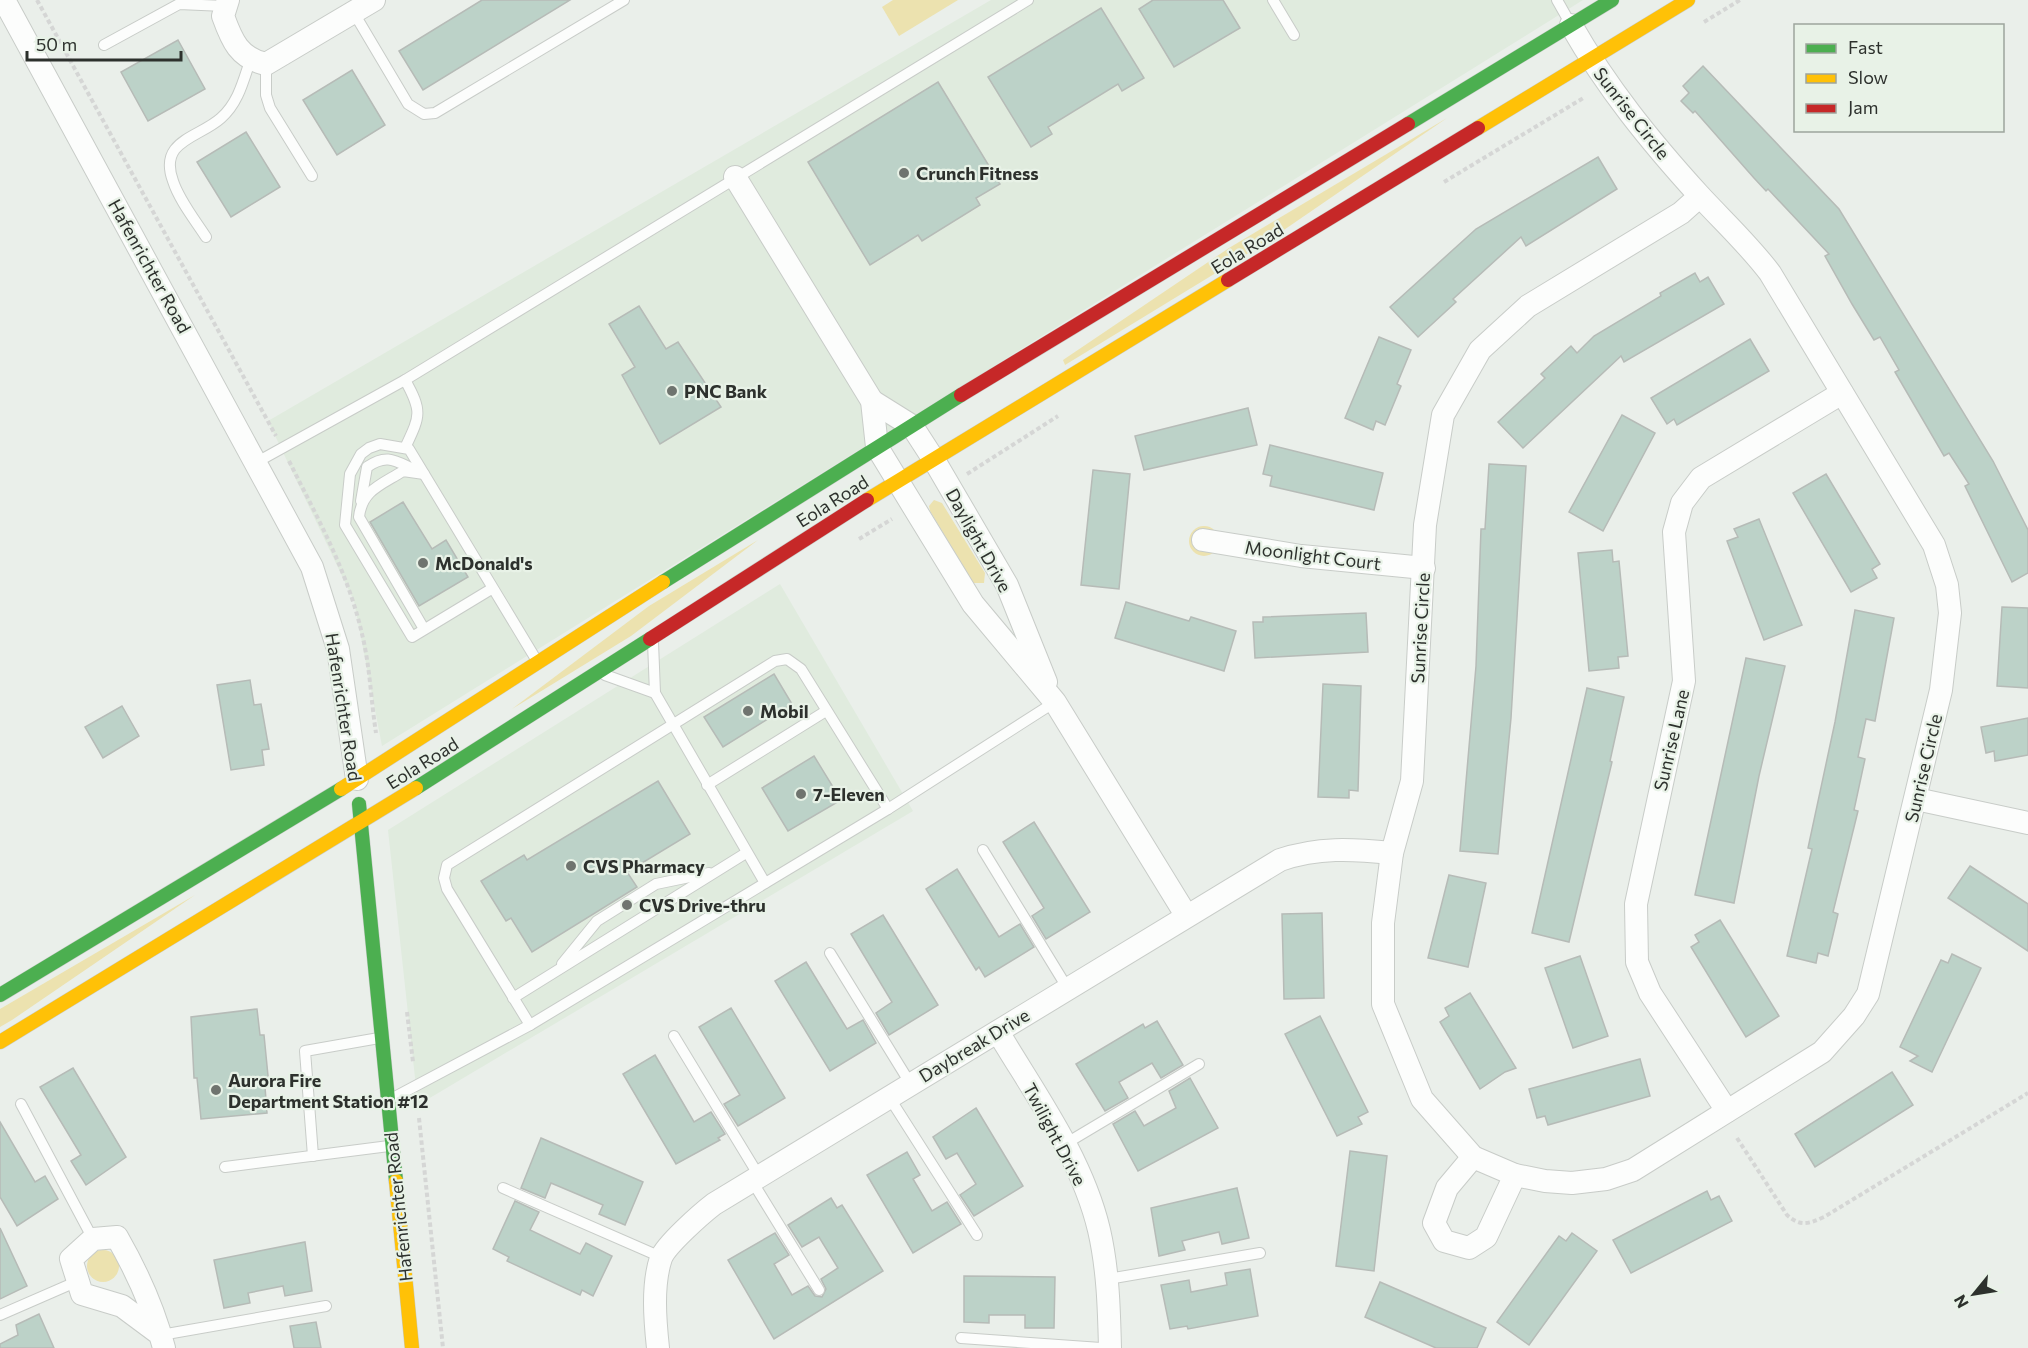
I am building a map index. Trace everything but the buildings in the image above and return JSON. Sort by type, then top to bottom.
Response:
[{"type":"street","name":"Hafenrichter Road","points":[[4,0],[257,462],[312,567],[325,603],[338,649],[357,779],[412,1348]]},
{"type":"street","points":[[226,3],[223,16],[227,29],[238,47],[258,62],[354,13],[374,0]]},
{"type":"street","name":"Eola Road","points":[[0,995],[357,779],[651,589],[877,447],[1612,0]]},
{"type":"street","name":"Eola Road","points":[[0,1042],[360,823],[898,481],[1688,0]]},
{"type":"street","name":"Sunrise Circle","points":[[1571,26],[1590,59],[1633,120],[1700,196],[1747,244],[1770,273],[1934,545],[1947,585],[1950,614],[1941,690],[1916,799],[1868,994],[1854,1016],[1822,1052],[1633,1170],[1606,1179],[1572,1183],[1515,1175],[1473,1157],[1422,1099],[1383,1004],[1383,923],[1392,853],[1412,781],[1425,525],[1443,415],[1480,350],[1528,306],[1681,213],[1700,196]]},
{"type":"street","name":"Daylight Drive","points":[[735,177],[872,401],[877,447],[973,604],[1055,702],[1186,915]]},
{"type":"street","name":"Sunrise Lane","points":[[1727,1111],[1650,993],[1637,962],[1636,904],[1684,681],[1674,532],[1682,504],[1701,478],[1842,393]]},
{"type":"street","name":"Daylight Drive","points":[[872,401],[912,426],[933,460],[1007,585],[1055,702]]},
{"type":"street","name":"Moonlight Court","points":[[1203,540],[1301,556],[1424,568]]},
{"type":"street","points":[[1916,799],[2028,823]]},
{"type":"street","name":"Daybreak Drive","points":[[661,1257],[695,1219],[756,1179],[1258,872],[1303,852],[1343,848],[1392,853]]},
{"type":"street","name":"Twilight Drive","points":[[998,1032],[1065,1144],[1084,1184],[1099,1229],[1108,1280],[1110,1348]]},
{"type":"street","points":[[1473,1157],[1447,1188],[1434,1223],[1444,1241],[1469,1248],[1486,1237],[1515,1175]]},
{"type":"street","points":[[117,1237],[157,1319],[163,1341],[122,1306],[82,1294],[71,1258],[93,1239],[117,1237]]},
{"type":"street","points":[[658,1348],[656,1300],[661,1257]]},
{"type":"lane","points":[[354,13],[408,104],[424,114],[435,113],[624,0]]},
{"type":"lane","points":[[257,462],[405,380],[1028,0]]},
{"type":"lane","points":[[1273,0],[1294,35]]},
{"type":"lane","points":[[1557,0],[1571,26]]},
{"type":"lane","points":[[104,45],[179,4],[226,3]]},
{"type":"lane","points":[[258,62],[270,108],[312,176]]},
{"type":"lane","points":[[206,237],[173,181],[170,168],[172,153],[181,141],[220,119],[232,106],[258,62]]},
{"type":"lane","points":[[405,380],[418,406],[414,428],[405,448]]},
{"type":"lane","points":[[493,588],[412,637],[345,525],[350,474],[361,454],[380,444],[409,449],[493,588],[538,664]]},
{"type":"lane","points":[[424,474],[393,459],[379,459],[367,466],[359,517],[365,531],[424,629]]},
{"type":"lane","points":[[360,502],[369,492],[403,471],[424,474]]},
{"type":"lane","points":[[655,635],[652,658],[655,693],[765,883]]},
{"type":"lane","points":[[530,1025],[447,890],[444,878],[447,865],[775,661],[787,659],[801,669],[888,809]]},
{"type":"lane","points":[[596,674],[622,679],[655,693]]},
{"type":"lane","points":[[388,1101],[530,1025],[888,809],[1055,702]]},
{"type":"lane","points":[[708,785],[826,711]]},
{"type":"lane","points":[[983,850],[1068,989]]},
{"type":"lane","points":[[513,998],[746,853]]},
{"type":"lane","points":[[556,971],[597,921],[656,884],[717,871]]},
{"type":"lane","points":[[830,953],[910,1083]]},
{"type":"lane","points":[[674,1036],[819,1290]]},
{"type":"lane","points":[[313,1156],[305,1051],[381,1038]]},
{"type":"lane","points":[[1065,1144],[1198,1064]]},
{"type":"lane","points":[[889,1097],[977,1235]]},
{"type":"lane","points":[[21,1104],[93,1239]]},
{"type":"lane","points":[[225,1167],[392,1146]]},
{"type":"lane","points":[[503,1188],[661,1257]]},
{"type":"lane","points":[[1108,1280],[1260,1253]]},
{"type":"lane","points":[[0,1315],[78,1281]]},
{"type":"lane","points":[[163,1341],[326,1306]]},
{"type":"lane","points":[[961,1338],[1101,1348]]},
{"type":"path","points":[[37,0],[282,448],[337,556],[354,601],[363,635],[376,734]]},
{"type":"path","points":[[1737,1138],[1787,1215],[1797,1224],[1806,1224],[1824,1217],[2028,1094]]},
{"type":"path","points":[[419,1118],[442,1348]]},
{"type":"shaded area","points":[[893,0],[958,0],[899,36],[882,7]]},
{"type":"shaded area","points":[[991,0],[1583,0],[382,746],[354,601],[268,421]]},
{"type":"shaded area","points":[[1447,118],[1265,243],[1065,365],[1063,360],[1229,248]]},
{"type":"shaded area","points":[[934,500],[942,503],[985,573],[984,583],[973,583],[930,511],[929,506]]},
{"type":"shaded area","points":[[1204,526],[1210,527],[1218,535],[1218,547],[1210,555],[1204,556],[1198,555],[1190,547],[1189,541],[1190,535],[1198,527]]},
{"type":"shaded area","points":[[758,540],[631,636],[512,709],[649,606]]},
{"type":"shaded area","points":[[780,584],[913,811],[418,1105],[388,830]]},
{"type":"shaded area","points":[[195,895],[12,1020],[0,1027],[0,1009]]},
{"type":"shaded area","points":[[103,1250],[114,1255],[119,1266],[114,1277],[103,1282],[92,1277],[87,1266],[92,1255]]},
{"type":"traffic: fast","points":[[1408,124],[1612,0]]},
{"type":"traffic: fast","points":[[663,582],[961,395]]},
{"type":"traffic: fast","points":[[416,788],[650,639]]},
{"type":"traffic: fast","points":[[0,995],[341,789]]},
{"type":"traffic: fast","points":[[359,804],[396,1181]]},
{"type":"traffic: slow","points":[[1478,128],[1688,0]]},
{"type":"traffic: slow","points":[[867,500],[1228,280]]},
{"type":"traffic: slow","points":[[341,789],[663,582]]},
{"type":"traffic: slow","points":[[0,1042],[416,788]]},
{"type":"traffic: slow","points":[[396,1181],[412,1348]]},
{"type":"traffic: jam","points":[[961,395],[1408,124]]},
{"type":"traffic: jam","points":[[1228,280],[1478,128]]},
{"type":"traffic: jam","points":[[650,639],[867,500]]},
{"type":"place","name":"Crunch Fitness","points":[[904,173]]},
{"type":"place","name":"PNC Bank","points":[[672,391]]},
{"type":"place","name":"McDonald's","points":[[423,563]]},
{"type":"place","name":"Mobil","points":[[748,711]]},
{"type":"place","name":"7-Eleven","points":[[801,794]]},
{"type":"place","name":"CVS Pharmacy","points":[[571,866]]},
{"type":"place","name":"CVS Drive-thru","points":[[627,905]]},
{"type":"place","name":"Aurora Fire Department Station #12","points":[[216,1090]]}]
